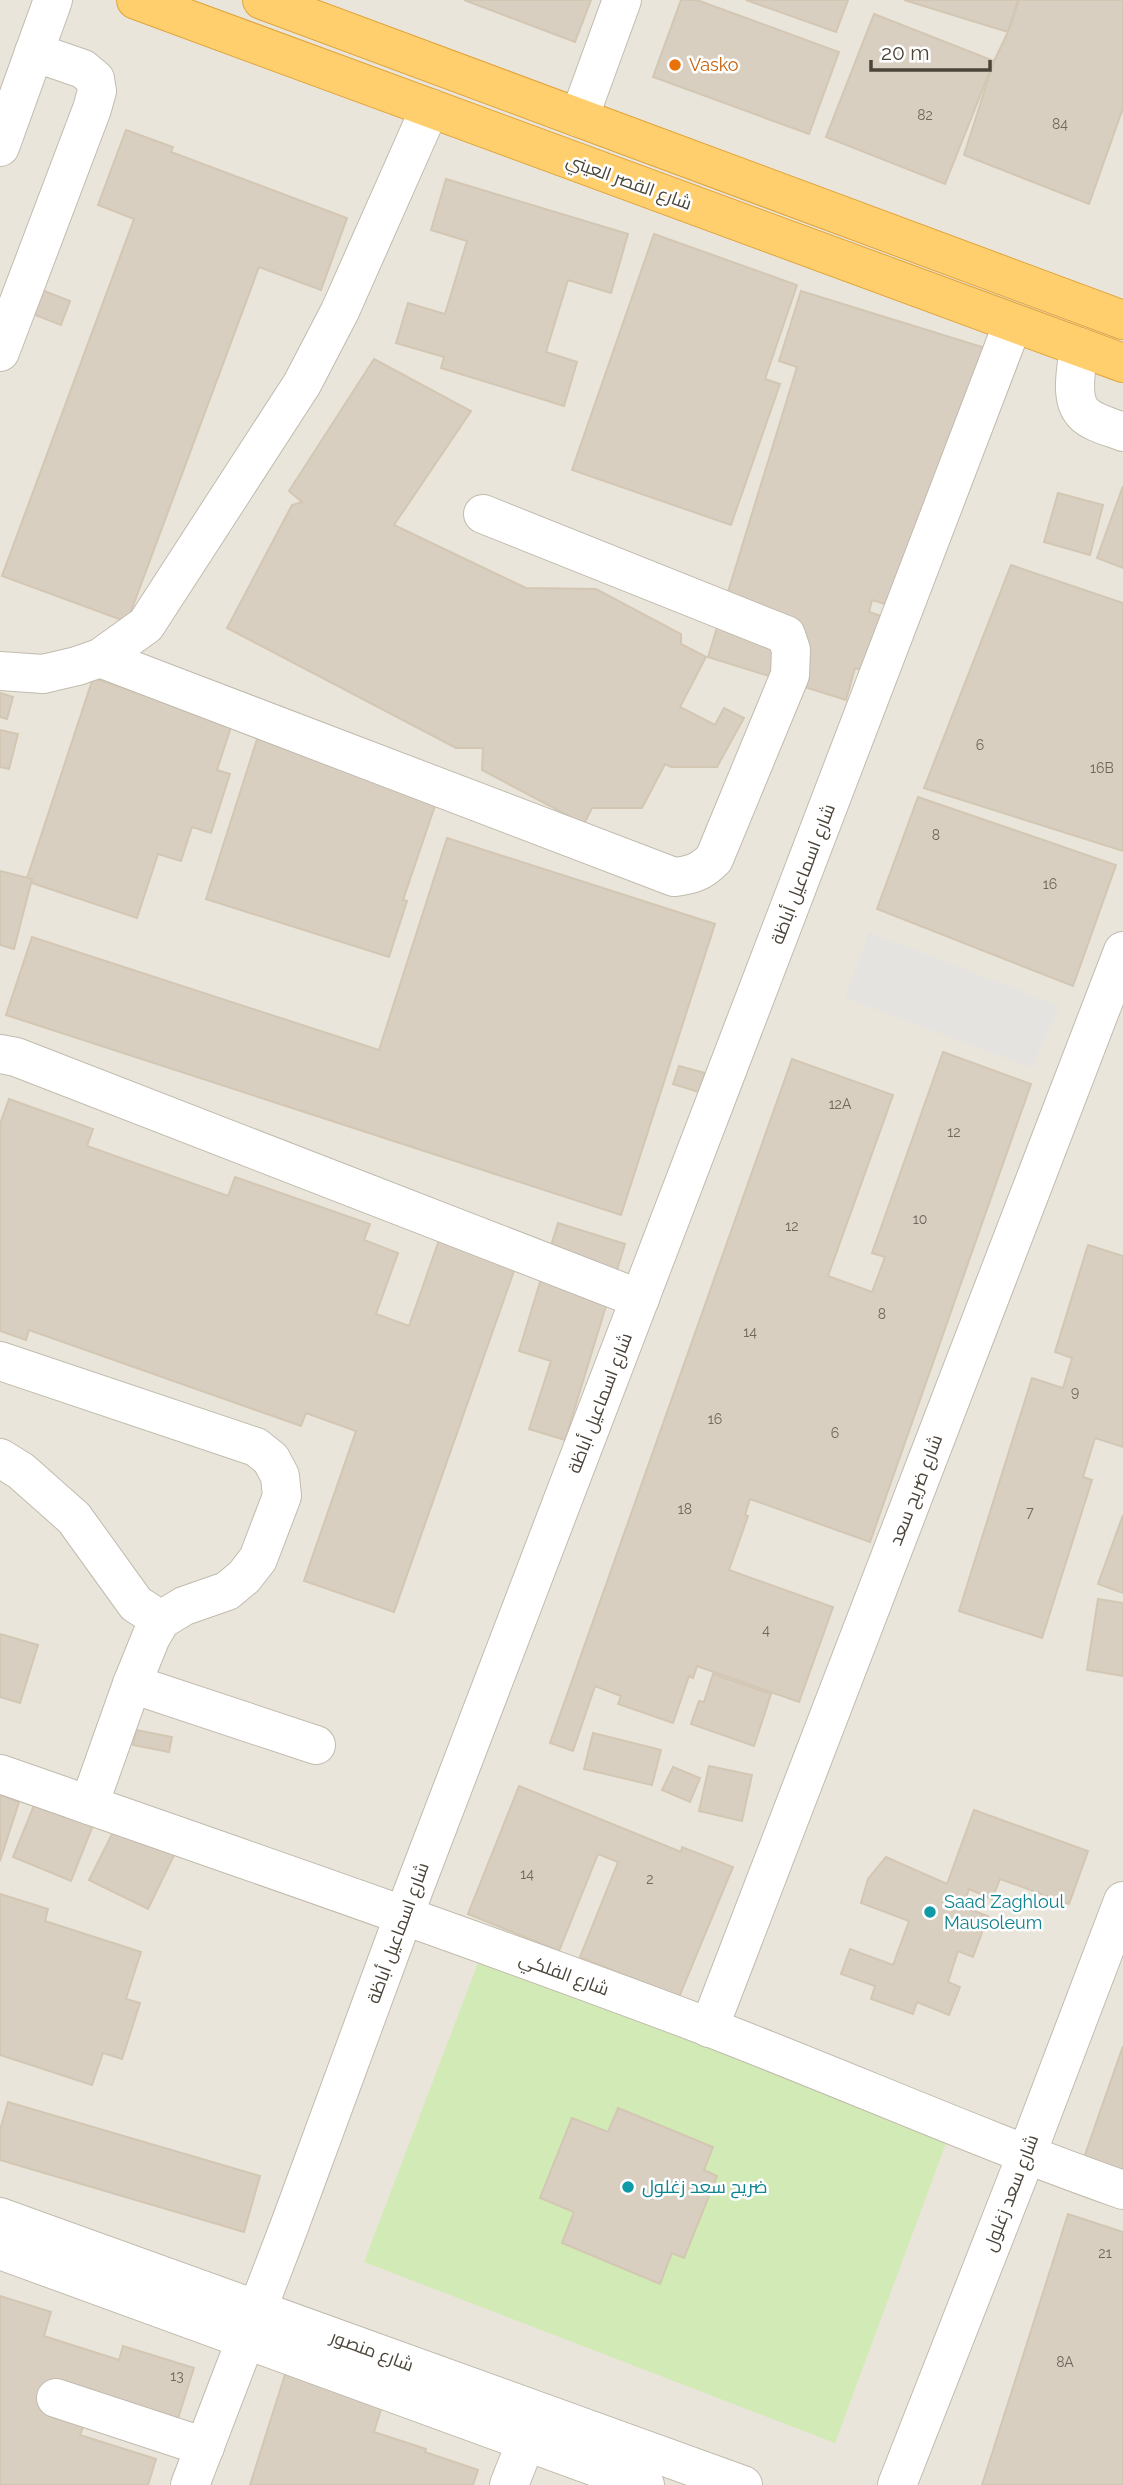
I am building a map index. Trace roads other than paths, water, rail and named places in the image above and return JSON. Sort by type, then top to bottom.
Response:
[{"type":"highway","name":"شارع القصر العيني","points":[[136,0],[1123,363]]},
{"type":"highway","points":[[262,0],[1123,320]]},
{"type":"street","points":[[0,147],[53,0]]},
{"type":"street","points":[[579,118],[621,0]]},
{"type":"street","points":[[0,352],[97,91],[95,79],[83,69],[34,52]]},
{"type":"street","points":[[0,671],[43,674],[77,666],[100,658],[146,625],[302,384],[340,311],[430,108]]},
{"type":"street","name":"شارع اسماعيل أباظة","points":[[190,2485],[404,1915],[1013,323]]},
{"type":"street","points":[[1079,347],[1076,402],[1082,412],[1091,419],[1123,432]]},
{"type":"street","points":[[100,658],[674,877],[693,875],[704,869],[714,859],[790,675],[791,650],[786,635],[483,514]]},
{"type":"street","name":"شارع ضريح سعد","points":[[709,2028],[1123,951]]},
{"type":"street","points":[[0,1054],[16,1057],[640,1299]]},
{"type":"street","points":[[0,1361],[256,1447],[271,1459],[280,1476],[282,1496],[258,1559],[244,1577],[227,1591],[184,1606],[161,1620],[151,1637],[89,1805]]},
{"type":"street","points":[[0,1458],[21,1471],[74,1518],[136,1604],[161,1620]]},
{"type":"street","points":[[132,1684],[316,1745]]},
{"type":"street","name":"شارع الفلكي","points":[[0,1774],[404,1915],[709,2028],[1026,2156],[1123,2190]]},
{"type":"street","name":"شارع سعد زغلول","points":[[897,2485],[1123,1900]]},
{"type":"street","name":"شارع منصور","points":[[0,2217],[526,2442],[645,2485]]},
{"type":"street","name":"شارع منصور","points":[[0,2250],[252,2325],[743,2485]]},
{"type":"street","points":[[56,2398],[205,2447]]},
{"type":"street","points":[[509,2485],[526,2442]]},
{"type":"place","name":"Vasko","points":[[675,65]]},
{"type":"place","name":"Saad Zaghloul Mausoleum","points":[[930,1912]]},
{"type":"place","name":"ضريح سعد زغلول","points":[[628,2187]]}]
